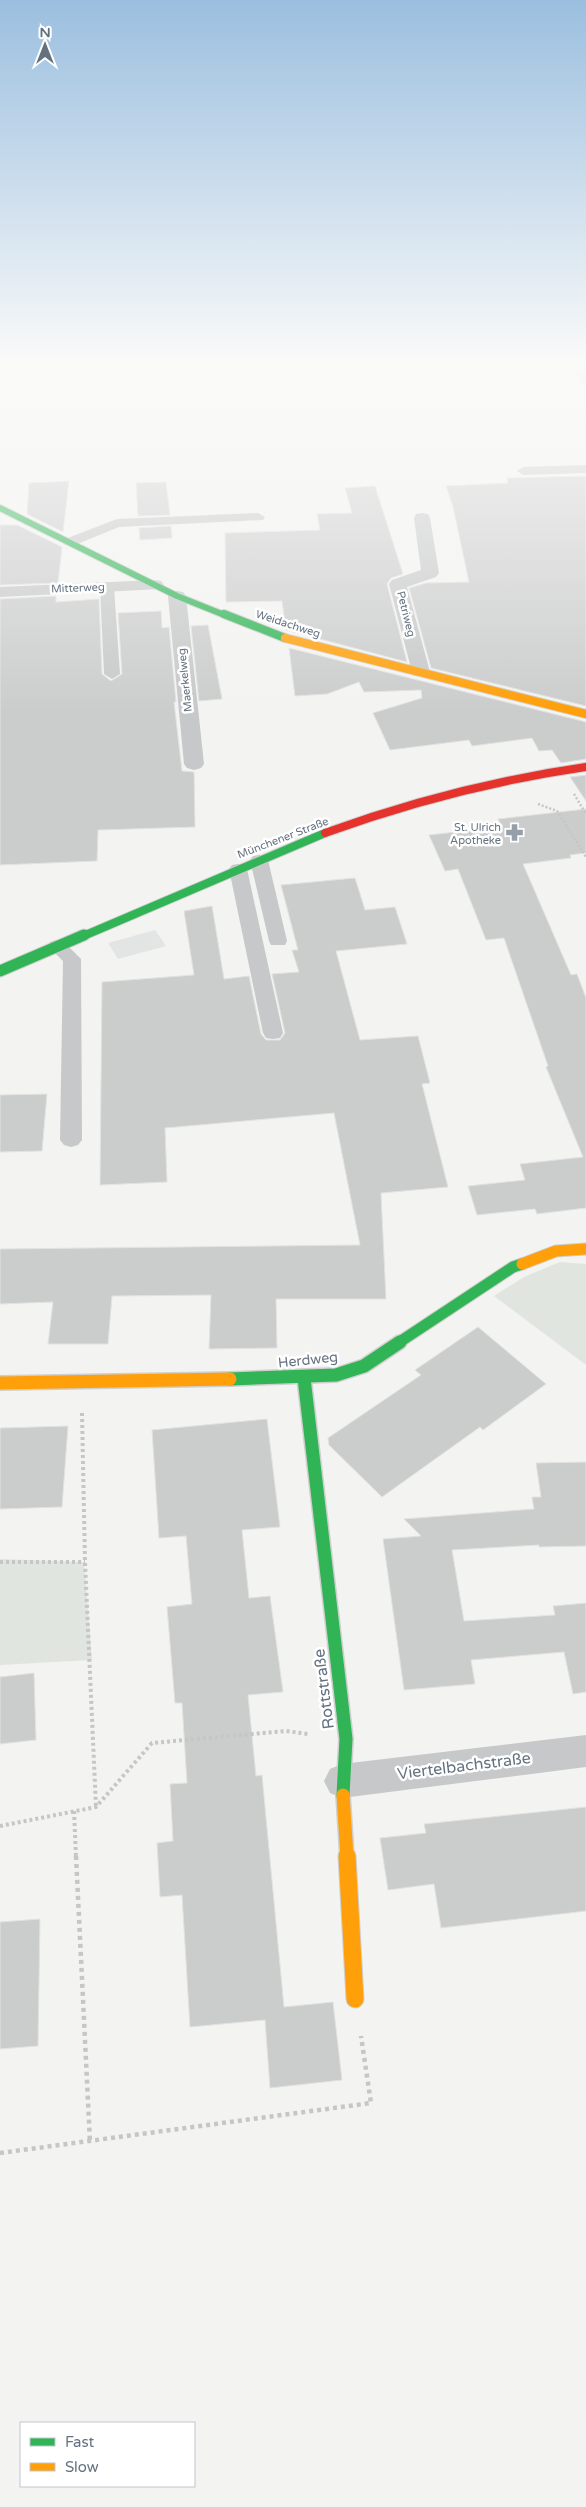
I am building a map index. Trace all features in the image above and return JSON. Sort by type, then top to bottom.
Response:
[{"type":"street","name":"Weidachweg","points":[[0,508],[177,596],[292,641],[586,714]]},
{"type":"street","name":"Petriweg","points":[[421,672],[398,584],[430,573],[422,518]]},
{"type":"street","name":"Mitterweg","points":[[0,592],[156,585]]},
{"type":"street","name":"Maerkelweg","points":[[177,596],[194,764]]},
{"type":"street","name":"Münchener Straße","points":[[0,971],[259,860],[391,810],[435,796],[534,774],[586,767]]},
{"type":"street","name":"Herdweg","points":[[0,1383],[304,1378],[336,1375],[364,1366],[513,1267],[556,1251],[586,1249]]},
{"type":"street","name":"Rottstraße","points":[[304,1378],[346,1739],[342,1781],[355,1998]]},
{"type":"street","name":"Viertelbachstraße","points":[[342,1781],[586,1751]]},
{"type":"lane","points":[[70,542],[117,523],[258,517]]},
{"type":"lane","points":[[107,587],[112,674]]},
{"type":"lane","points":[[259,860],[278,941]]},
{"type":"lane","points":[[238,869],[273,1033]]},
{"type":"lane","points":[[57,946],[72,959],[71,1140]]},
{"type":"path","points":[[538,804],[557,811],[586,857]]},
{"type":"path","points":[[81,1383],[85,1562],[96,1807]]},
{"type":"path","points":[[0,1562],[85,1562]]},
{"type":"path","points":[[0,1826],[96,1807],[152,1743],[286,1731],[346,1739]]},
{"type":"path","points":[[74,1811],[90,2142]]},
{"type":"path","points":[[0,2153],[371,2103],[355,1998]]},
{"type":"shaded area","points":[[155,930],[166,946],[118,959],[108,943]]},
{"type":"shaded area","points":[[560,1262],[586,1264],[586,1365],[494,1296],[524,1277]]},
{"type":"shaded area","points":[[0,1559],[84,1562],[92,1660],[0,1665]]},
{"type":"building","points":[[507,478],[586,478],[586,706],[431,668],[409,588],[426,583],[469,582],[453,507],[446,486],[508,483]]},
{"type":"building","points":[[69,481],[63,532],[27,514],[29,483]]},
{"type":"building","points":[[166,482],[170,515],[138,516],[136,483]]},
{"type":"building","points":[[375,486],[403,574],[391,578],[387,584],[407,662],[286,630],[282,601],[226,602],[225,533],[320,530],[317,514],[352,513],[345,488]]},
{"type":"building","points":[[0,525],[17,525],[62,547],[58,583],[0,585]]},
{"type":"building","points":[[171,526],[172,538],[140,540],[139,528]]},
{"type":"building","points":[[56,596],[56,602],[99,599],[102,674],[111,681],[122,674],[118,613],[161,611],[162,628],[169,627],[176,702],[174,702],[182,771],[194,772],[195,827],[98,830],[97,861],[0,865],[0,599]]},
{"type":"building","points":[[208,625],[222,699],[199,701],[191,626]]},
{"type":"building","points":[[289,648],[586,722],[586,759],[561,763],[552,750],[539,751],[532,738],[472,746],[469,740],[390,750],[373,713],[422,698],[421,690],[364,692],[359,682],[327,694],[295,696]]},
{"type":"building","points":[[586,775],[586,801],[570,777]]},
{"type":"building","points":[[586,809],[586,853],[570,855],[571,858],[523,864],[571,975],[577,974],[586,998],[586,1208],[537,1214],[535,1209],[477,1215],[468,1186],[525,1180],[520,1164],[583,1157],[546,1067],[548,1066],[504,938],[486,940],[458,869],[445,871],[429,835],[502,827],[498,819]]},
{"type":"building","points":[[355,878],[365,910],[395,907],[407,944],[336,951],[360,1040],[418,1036],[430,1083],[422,1084],[448,1187],[381,1193],[386,1299],[276,1299],[277,1348],[209,1349],[211,1295],[112,1296],[108,1344],[48,1344],[53,1302],[0,1304],[0,1249],[360,1245],[334,1113],[165,1128],[167,1182],[100,1185],[102,982],[194,975],[184,911],[212,906],[224,979],[249,976],[261,1034],[266,1040],[280,1040],[285,1033],[272,974],[299,972],[292,950],[298,950],[281,885]]},
{"type":"building","points":[[47,1094],[42,1151],[0,1152],[0,1095]]},
{"type":"building","points":[[478,1327],[546,1384],[483,1430],[480,1427],[382,1497],[329,1445],[328,1438],[421,1375],[415,1370]]},
{"type":"building","points":[[267,1419],[280,1527],[242,1530],[249,1598],[270,1596],[283,1692],[248,1695],[256,1776],[262,1775],[284,2007],[333,2002],[342,2080],[270,2088],[265,2020],[190,2027],[182,1895],[160,1897],[157,1843],[173,1841],[170,1784],[187,1783],[182,1703],[175,1703],[167,1607],[192,1604],[186,1536],[159,1538],[152,1430]]},
{"type":"building","points":[[68,1426],[62,1507],[0,1509],[0,1428]]},
{"type":"building","points":[[586,1462],[586,1546],[539,1547],[539,1545],[452,1550],[464,1621],[555,1615],[553,1606],[586,1603],[586,1692],[573,1694],[564,1652],[471,1660],[475,1684],[404,1690],[383,1539],[421,1536],[404,1519],[534,1509],[532,1497],[541,1497],[536,1463]]},
{"type":"building","points":[[34,1673],[36,1740],[0,1744],[0,1677]]},
{"type":"building","points":[[586,1807],[586,1911],[441,1928],[434,1884],[388,1890],[380,1838],[426,1833],[424,1824]]},
{"type":"building","points":[[40,1919],[38,2046],[0,2049],[0,1922]]},
{"type":"traffic: fast","points":[[0,508],[177,596],[285,638]]},
{"type":"traffic: fast","points":[[0,971],[325,833]]},
{"type":"traffic: fast","points":[[230,1379],[336,1375],[364,1366],[513,1267],[522,1264]]},
{"type":"traffic: fast","points":[[304,1378],[346,1739],[343,1795]]},
{"type":"traffic: slow","points":[[285,638],[586,714]]},
{"type":"traffic: slow","points":[[522,1264],[556,1251],[586,1249]]},
{"type":"traffic: slow","points":[[0,1383],[230,1379]]},
{"type":"traffic: slow","points":[[343,1795],[355,1999]]},
{"type":"traffic: jam","points":[[325,833],[357,821],[454,792],[519,777],[586,767]]},
{"type":"place","name":"St. Ulrich Apotheke","points":[[515,833]]}]
